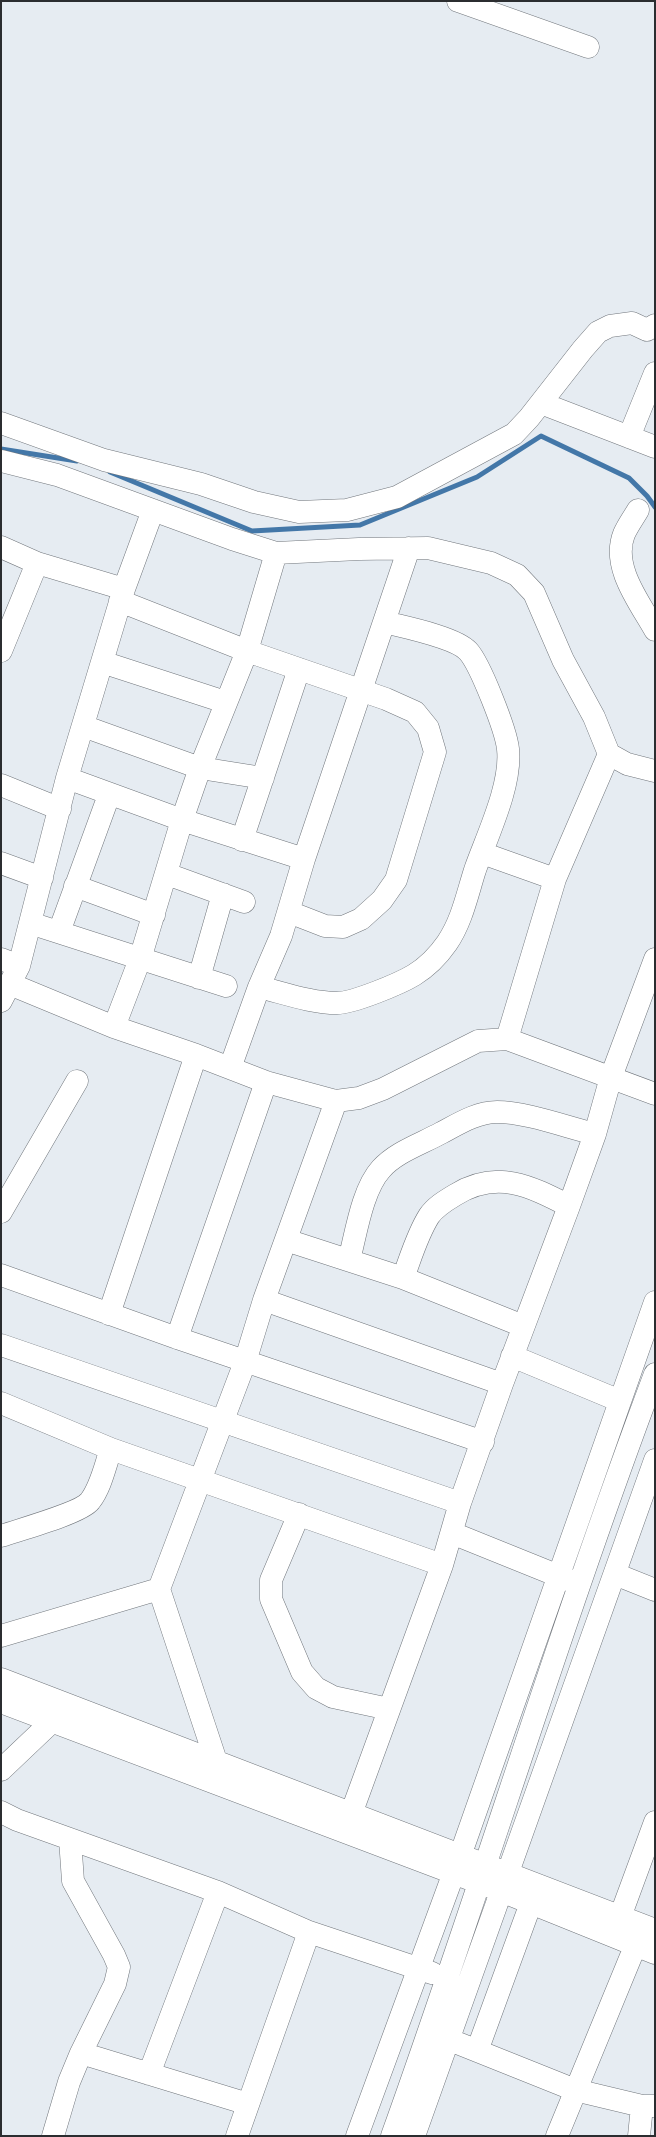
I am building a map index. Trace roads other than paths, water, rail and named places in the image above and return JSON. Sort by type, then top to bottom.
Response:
[{"type":"street","points":[[458,1],[588,47]]},
{"type":"street","points":[[1,423],[104,460],[201,484],[254,502],[299,512],[347,510],[397,497],[514,434],[598,332],[622,324],[632,323],[652,331]]},
{"type":"street","points":[[629,437],[655,373]]},
{"type":"street","points":[[541,403],[655,447]]},
{"type":"street","points":[[1,461],[57,475],[276,553],[428,548],[491,563],[517,575],[527,583],[534,592],[564,660],[594,717],[610,754],[628,764],[655,771]]},
{"type":"street","points":[[153,510],[122,595],[67,778],[30,923],[8,977],[114,1027],[196,1055],[266,1082],[336,1101],[359,1098],[383,1089],[478,1041],[507,1039],[655,1094]]},
{"type":"street","points":[[638,510],[624,534],[621,548],[622,560],[625,575],[655,630]]},
{"type":"street","points":[[1,547],[37,563],[122,595],[247,651],[362,690],[415,712],[428,728],[433,739],[435,752],[396,880],[382,900],[361,919],[343,927],[325,926],[289,912]]},
{"type":"street","points":[[230,1068],[259,987],[289,912],[304,859],[409,548]]},
{"type":"street","points":[[114,1027],[140,959],[167,874],[182,820],[200,768],[247,651],[276,553]]},
{"type":"street","points":[[1,651],[5,630],[37,563]]},
{"type":"street","points":[[259,987],[317,1001],[338,1003],[369,995],[414,975],[431,962],[447,943],[464,908],[505,781],[508,749],[497,714],[486,687],[474,661],[467,650],[462,646],[437,637],[384,622]]},
{"type":"street","points":[[102,662],[226,702]]},
{"type":"street","points":[[242,840],[299,669]]},
{"type":"street","points":[[83,726],[200,768],[263,778]]},
{"type":"street","points":[[507,1039],[556,879],[610,754]]},
{"type":"street","points":[[67,778],[109,795],[182,820],[304,859]]},
{"type":"street","points":[[1,785],[60,809]]},
{"type":"street","points":[[59,932],[109,795]]},
{"type":"street","points":[[482,853],[556,879]]},
{"type":"street","points":[[1,863],[42,878]]},
{"type":"street","points":[[167,874],[244,902]]},
{"type":"street","points":[[75,886],[154,915]]},
{"type":"street","points":[[198,978],[223,894]]},
{"type":"street","points":[[30,923],[226,986]]},
{"type":"street","points":[[351,1814],[442,1566],[460,1503],[483,1442],[522,1326],[570,1206],[595,1134],[611,1077],[655,958]]},
{"type":"street","points":[[109,1314],[196,1055]]},
{"type":"street","points":[[3,1204],[77,1081]]},
{"type":"street","points":[[177,1338],[266,1082]]},
{"type":"street","points":[[213,1782],[216,1761],[159,1589],[245,1362],[264,1300],[336,1101]]},
{"type":"street","points":[[349,1260],[365,1199],[380,1169],[392,1159],[461,1122],[479,1114],[496,1112],[514,1114],[595,1134]]},
{"type":"street","points":[[403,1278],[420,1232],[430,1215],[442,1202],[459,1192],[490,1182],[508,1182],[536,1189],[570,1206]]},
{"type":"street","points":[[286,1240],[403,1278],[522,1326]]},
{"type":"street","points":[[1,1275],[245,1362],[483,1442]]},
{"type":"street","points":[[264,1300],[502,1384]]},
{"type":"street","points":[[357,2136],[456,1865],[655,1302]]},
{"type":"street","points":[[1,1345],[460,1503]]},
{"type":"street","points":[[512,1356],[620,1401]]},
{"type":"street","points":[[392,2136],[448,1979],[481,1874],[579,1585],[655,1374]]},
{"type":"street","points":[[1,1403],[111,1449],[300,1514],[442,1566]]},
{"type":"street","points":[[1,1536],[76,1510],[89,1502],[97,1490],[111,1449]]},
{"type":"street","points":[[414,2136],[450,2040],[504,1883],[655,1460]]},
{"type":"street","points":[[300,1514],[271,1580],[271,1599],[302,1672],[316,1688],[333,1696],[389,1709]]},
{"type":"street","points":[[452,1533],[558,1575],[579,1585],[611,1584],[655,1590]]},
{"type":"street","points":[[1,1636],[159,1589]]},
{"type":"street","points":[[1,1679],[351,1814],[456,1865]]},
{"type":"street","points":[[1,1702],[213,1782],[456,1865],[504,1883],[620,1916],[649,1935]]},
{"type":"street","points":[[1,1770],[54,1722],[68,1705]]},
{"type":"street","points":[[1,1812],[17,1820],[218,1892],[309,1932],[468,1986]]},
{"type":"street","points":[[620,1916],[655,1822]]},
{"type":"street","points":[[53,2136],[69,2082],[81,2053],[115,1984],[119,1967],[74,1881],[70,1839]]},
{"type":"street","points":[[504,1883],[531,1903],[649,1935]]},
{"type":"street","points":[[149,2074],[218,1892]]},
{"type":"street","points":[[477,2051],[531,1903]]},
{"type":"street","points":[[238,2136],[309,1932]]},
{"type":"street","points":[[557,2136],[575,2090],[649,1935]]},
{"type":"street","points":[[450,2040],[575,2090],[648,2106],[639,2136]]},
{"type":"street","points":[[81,2053],[248,2104]]},
{"type":"waterway","points":[[110,472],[252,531],[360,525],[477,477],[541,436],[629,478],[647,496],[655,507]]},
{"type":"waterway","points":[[1,449],[77,461]]}]
